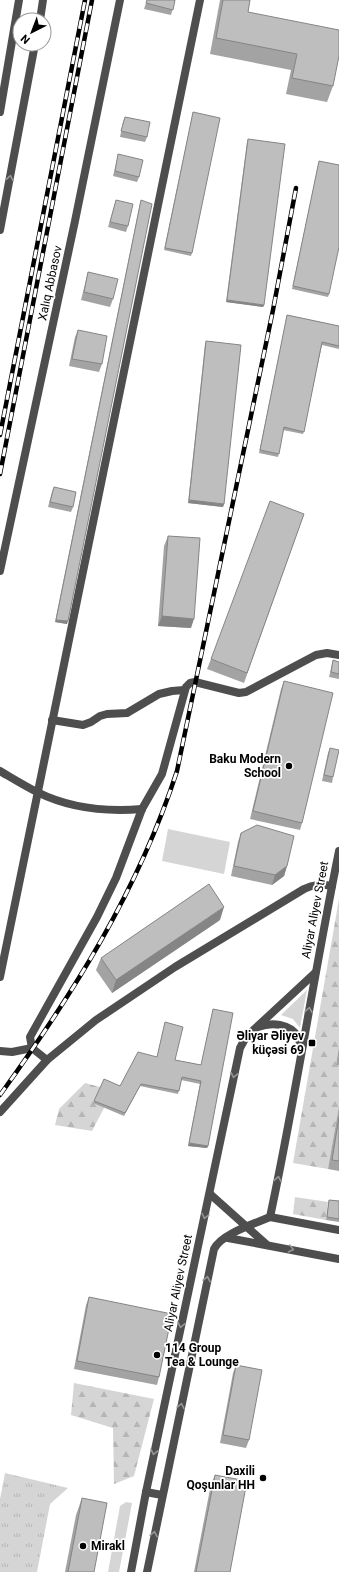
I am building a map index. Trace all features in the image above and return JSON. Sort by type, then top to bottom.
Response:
[{"type":"street","points":[[0,112],[20,0]]},
{"type":"street","points":[[41,12],[43,0]]},
{"type":"street","name":"Xalıq Abbasov","points":[[0,571],[75,221],[120,0]]},
{"type":"street","points":[[0,977],[200,0]]},
{"type":"street","points":[[0,230],[33,52]]},
{"type":"street","points":[[47,1060],[32,1048],[30,1037],[97,917],[116,878],[142,809],[162,774],[172,742],[184,690],[190,683],[195,682],[239,693],[246,692],[316,654],[327,653],[339,655]]},
{"type":"street","points":[[52,720],[82,725],[107,714],[127,713],[159,694],[184,690]]},
{"type":"street","points":[[0,771],[38,792],[62,802],[105,811],[142,809]]},
{"type":"street","name":"Aliyar Aliyev Street","points":[[270,1217],[302,1056],[315,973],[339,851]]},
{"type":"street","points":[[0,1112],[47,1060],[96,1020],[175,967],[311,885],[319,884],[332,886]]},
{"type":"street","name":"Aliyar Aliyev Street","points":[[131,1572],[146,1492],[240,1048],[246,1037],[255,1028],[315,973]]},
{"type":"street","points":[[255,1028],[266,1024],[272,1024],[293,1030],[299,1038],[302,1056]]},
{"type":"street","points":[[0,1050],[12,1052],[32,1048]]},
{"type":"street","points":[[210,1194],[266,1244]]},
{"type":"street","points":[[147,1572],[214,1249],[217,1244],[225,1238],[270,1217],[339,1230]]},
{"type":"street","points":[[225,1238],[235,1238],[339,1259]]},
{"type":"street","points":[[146,1492],[162,1496]]},
{"type":"green space","points":[[168,829],[230,842],[224,874],[162,861]]},
{"type":"green space","points":[[339,899],[339,1046],[336,1065],[339,1065],[339,1106],[328,1169],[293,1163]]},
{"type":"green space","points":[[307,990],[300,1028],[293,1019],[281,1015]]},
{"type":"green space","points":[[85,1083],[100,1087],[104,1108],[92,1131],[55,1125],[59,1109]]},
{"type":"green space","points":[[295,1197],[328,1202],[326,1220],[293,1214]]},
{"type":"green space","points":[[74,1383],[154,1399],[134,1476],[114,1484],[113,1428],[71,1415]]},
{"type":"green space","points":[[5,1473],[68,1488],[50,1504],[37,1572],[0,1572],[0,1499]]},
{"type":"green space","points":[[126,1502],[132,1503],[119,1572],[108,1572],[120,1506]]},
{"type":"building","points":[[147,0],[175,0],[173,10],[146,3]]},
{"type":"building","points":[[223,0],[250,0],[248,12],[339,30],[339,56],[333,86],[292,78],[297,54],[216,38]]},
{"type":"building","points":[[193,112],[220,118],[192,253],[165,248]]},
{"type":"building","points":[[125,117],[150,122],[147,137],[121,131]]},
{"type":"building","points":[[248,139],[285,144],[264,305],[227,300]]},
{"type":"building","points":[[118,154],[143,160],[139,177],[115,171]]},
{"type":"building","points":[[319,161],[339,165],[339,247],[329,294],[293,286]]},
{"type":"building","points":[[116,200],[133,204],[128,226],[110,222]]},
{"type":"building","points":[[141,200],[152,204],[68,621],[56,620]]},
{"type":"building","points":[[88,272],[118,279],[113,299],[84,292]]},
{"type":"building","points":[[287,315],[339,326],[339,346],[322,342],[304,432],[284,427],[279,454],[260,450]]},
{"type":"building","points":[[78,330],[107,336],[102,364],[72,359]]},
{"type":"building","points":[[206,341],[241,345],[224,504],[189,500]]},
{"type":"building","points":[[54,487],[76,492],[73,507],[50,502]]},
{"type":"building","points":[[270,501],[304,514],[247,673],[211,659]]},
{"type":"building","points":[[168,536],[200,538],[194,619],[162,616]]},
{"type":"building","points":[[333,660],[339,662],[339,674],[331,672]]},
{"type":"building","name":"Baku Modern School","points":[[284,681],[333,693],[302,823],[253,811]]},
{"type":"building","points":[[330,748],[339,750],[333,777],[324,775]]},
{"type":"building","points":[[257,825],[294,836],[287,866],[275,875],[234,866],[241,833]]},
{"type":"building","points":[[209,884],[224,907],[116,980],[101,958]]},
{"type":"building","points":[[213,1009],[233,1013],[208,1146],[189,1143],[201,1081],[182,1077],[179,1091],[141,1084],[125,1113],[94,1101],[104,1079],[120,1086],[138,1052],[157,1057],[165,1022],[183,1027],[175,1060],[201,1065]]},
{"type":"building","points":[[339,1117],[339,1161],[332,1160]]},
{"type":"building","points":[[329,1200],[339,1201],[339,1219],[327,1217]]},
{"type":"building","points":[[89,1297],[172,1314],[159,1377],[77,1361]]},
{"type":"building","points":[[236,1365],[262,1370],[249,1440],[223,1435]]},
{"type":"building","points":[[215,1475],[247,1481],[230,1572],[196,1572]]},
{"type":"building","name":"Mirakl","points":[[82,1498],[107,1503],[94,1572],[68,1572]]},
{"type":"railway","points":[[0,435],[85,0]]},
{"type":"railway","points":[[0,474],[92,0]]},
{"type":"railway","points":[[0,1095],[53,1019],[78,980],[123,900],[143,858],[177,771],[273,310],[296,188]]},
{"type":"place","name":"Baku Modern School","points":[[289,766]]},
{"type":"place","name":"Əliyar Əliyev küçəsi 69","points":[[312,1043]]},
{"type":"place","name":"114 Group Tea & Lounge","points":[[157,1355]]},
{"type":"place","name":"Daxili Qoşunlar HH","points":[[263,1478]]},
{"type":"place","name":"Mirakl","points":[[83,1546]]}]
